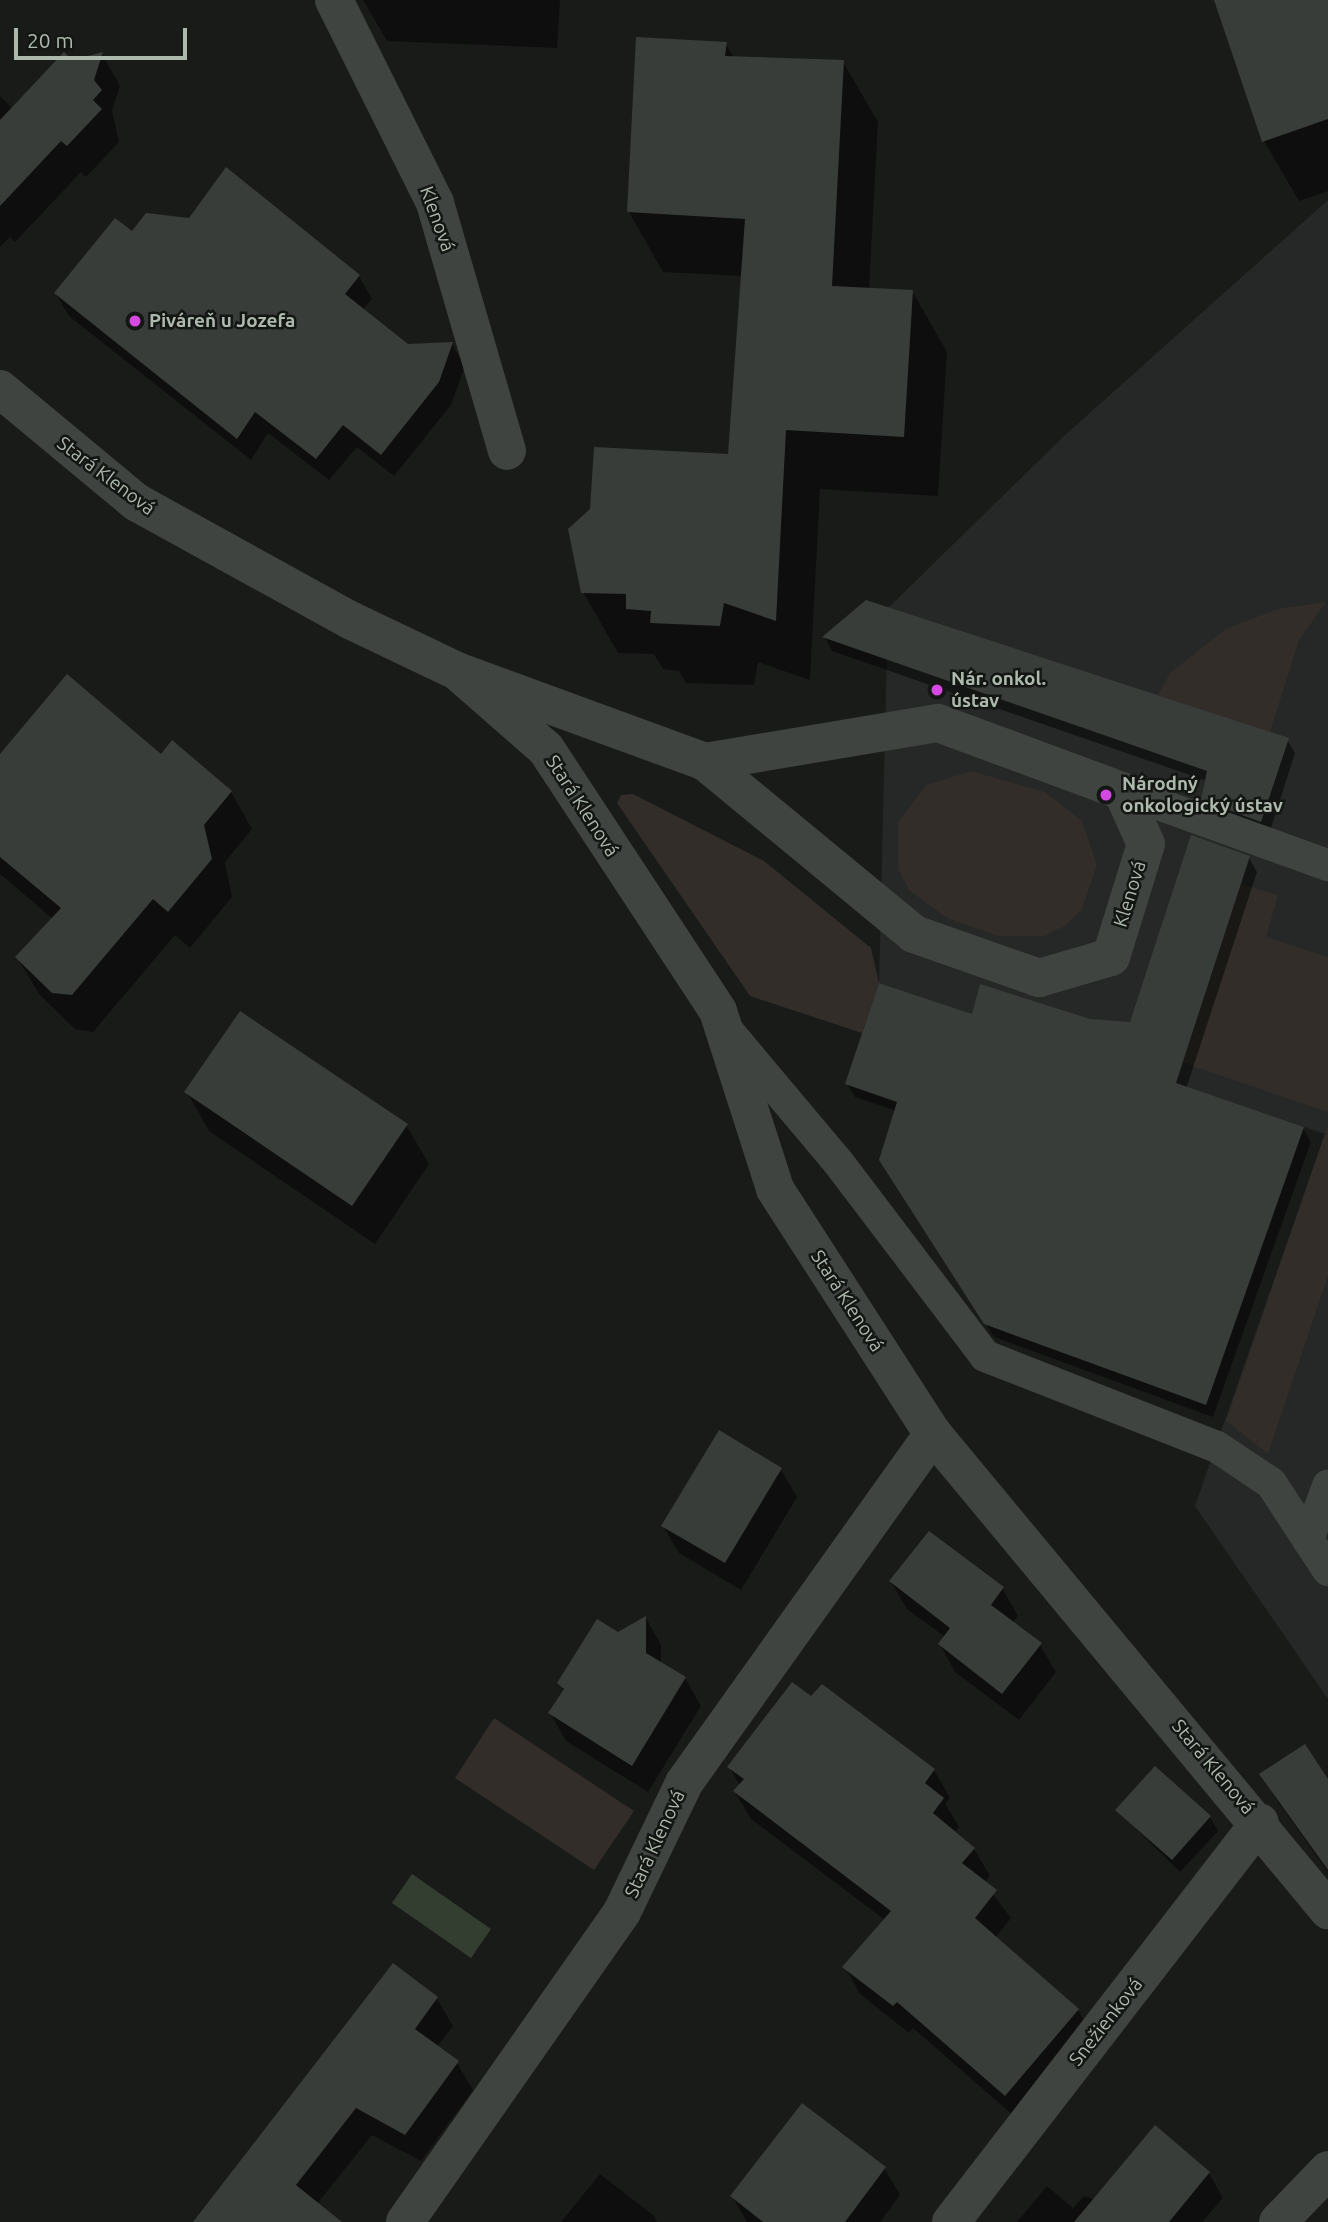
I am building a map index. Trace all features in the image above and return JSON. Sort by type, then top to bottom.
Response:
[{"type":"street","name":"Klenová","points":[[334,0],[435,203],[507,451]]},
{"type":"street","name":"Stará Klenová","points":[[0,390],[99,475],[169,523],[457,671],[545,749],[728,1031],[775,1189],[933,1434],[1260,1822],[1328,1910]]},
{"type":"street","name":"Klenová","points":[[457,671],[705,762],[914,934],[1039,978],[1111,957],[1146,844],[1122,791],[938,723],[705,762]]},
{"type":"street","name":"Stará Klenová","points":[[405,2222],[622,1912],[684,1783],[933,1434]]},
{"type":"street","name":"Snežienková","points":[[951,2222],[1260,1822]]},
{"type":"street","points":[[1278,2222],[1328,2170]]},
{"type":"lane","points":[[1122,791],[1328,865]]},
{"type":"lane","points":[[728,1031],[838,1162],[985,1356],[1217,1447],[1271,1483],[1328,1570]]},
{"type":"lane","points":[[1308,1539],[1328,1486]]},
{"type":"shaded area","name":"Národný onkologický ústav","points":[[1328,200],[1328,1699],[1195,1506],[1325,1134],[879,983],[888,608],[1064,436]]},
{"type":"shaded area","points":[[1326,602],[1299,640],[1270,732],[1158,695],[1170,673],[1226,629],[1277,609]]},
{"type":"shaded area","points":[[971,771],[1045,792],[1082,821],[1097,865],[1082,909],[1065,926],[1044,936],[998,936],[947,918],[909,890],[898,869],[898,822],[926,785]]},
{"type":"shaded area","points":[[633,794],[764,861],[871,948],[879,983],[862,1033],[750,996],[617,803],[621,795]]},
{"type":"shaded area","points":[[1241,884],[1278,895],[1266,937],[1328,957],[1328,1112],[1183,1063]]},
{"type":"shaded area","points":[[1328,1125],[1328,1276],[1268,1454],[1226,1421]]},
{"type":"shaded area","points":[[494,1718],[634,1811],[594,1870],[455,1778]]},
{"type":"shaded area","points":[[412,1874],[491,1929],[471,1958],[392,1903]]},
{"type":"building","points":[[1214,0],[1328,0],[1328,119],[1262,142]]},
{"type":"building","points":[[636,37],[727,42],[725,56],[844,60],[832,286],[913,290],[904,437],[786,430],[776,621],[724,603],[720,626],[650,623],[651,611],[626,609],[626,594],[581,593],[568,529],[590,509],[594,447],[728,454],[745,219],[627,212]]},
{"type":"building","points":[[64,52],[72,60],[103,52],[94,80],[102,90],[93,100],[102,109],[67,146],[61,141],[0,206],[0,120]]},
{"type":"building","points":[[226,167],[360,275],[345,294],[408,344],[453,342],[439,382],[381,455],[343,425],[316,459],[255,412],[237,439],[54,293],[115,218],[132,231],[146,213],[189,218]]},
{"type":"building","points":[[866,600],[1289,738],[1261,822],[1201,800],[1207,771],[822,637]]},
{"type":"building","points":[[67,674],[161,754],[172,740],[232,791],[204,825],[212,859],[168,912],[153,899],[72,995],[52,993],[15,957],[61,908],[0,857],[0,754]]},
{"type":"building","points":[[1191,835],[1250,856],[1176,1083],[1304,1127],[1206,1405],[984,1324],[879,1160],[897,1102],[845,1084],[879,983],[972,1014],[980,984],[1090,1019],[1130,1022]]},
{"type":"building","points":[[240,1011],[408,1124],[352,1206],[184,1092]]},
{"type":"building","points":[[719,1430],[782,1468],[725,1563],[661,1526]]},
{"type":"building","points":[[929,1531],[1004,1587],[991,1605],[1042,1643],[1002,1694],[938,1644],[950,1628],[889,1581]]},
{"type":"building","points":[[646,1616],[646,1653],[686,1677],[632,1766],[548,1713],[564,1689],[557,1683],[597,1619],[618,1632]]},
{"type":"building","points":[[792,1682],[811,1696],[822,1684],[935,1769],[925,1783],[944,1798],[933,1813],[975,1848],[962,1863],[997,1890],[975,1918],[1079,2009],[1005,2096],[897,2002],[893,2006],[842,1967],[891,1911],[733,1791],[744,1779],[727,1767]]},
{"type":"building","points":[[1305,1744],[1328,1779],[1328,1870],[1259,1774]]},
{"type":"building","points":[[1155,1766],[1211,1816],[1172,1860],[1115,1810]]},
{"type":"building","points":[[393,1963],[438,1997],[415,2029],[459,2061],[405,2135],[356,2108],[296,2185],[342,2222],[193,2222]]},
{"type":"building","points":[[802,2103],[886,2167],[845,2222],[763,2222],[730,2196]]},
{"type":"building","points":[[1155,2125],[1210,2172],[1169,2222],[1074,2222]]},
{"type":"place","name":"Piváreň u Jozefa","points":[[135,321]]},
{"type":"place","name":"Nár. onkol. ústav","points":[[937,690]]},
{"type":"place","name":"Národný onkologický ústav","points":[[1106,795]]}]
